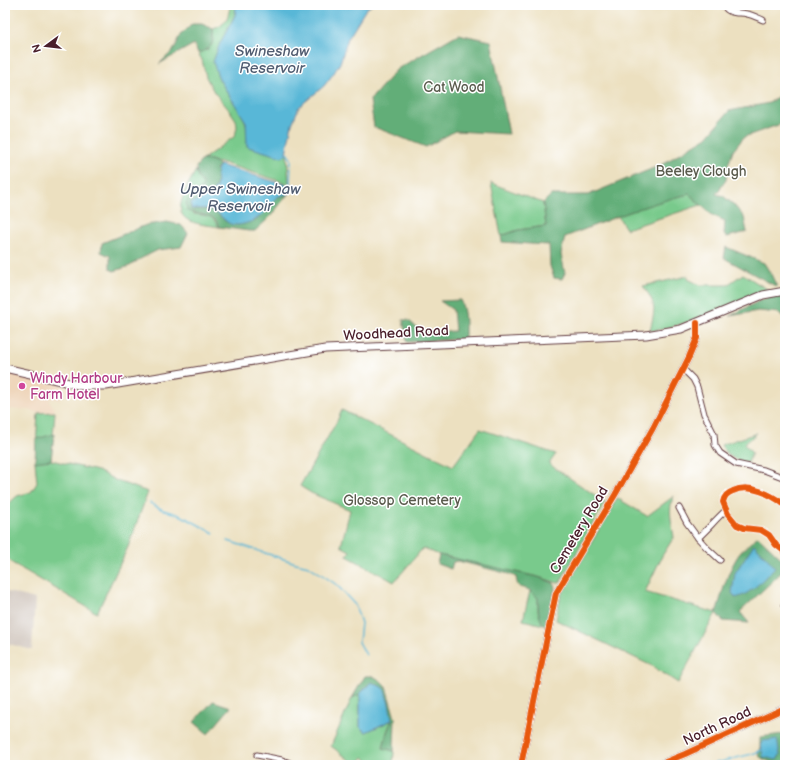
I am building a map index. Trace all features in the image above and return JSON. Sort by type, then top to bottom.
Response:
[{"type":"main road","name":"Woodhead Road","points":[[5,368],[82,386],[106,386],[325,349],[646,335],[681,329],[763,295],[785,290]]},
{"type":"street","points":[[723,5],[725,9],[730,12],[747,14],[763,20]]},
{"type":"street","name":"Cemetery Road","points":[[521,765],[556,593],[615,495],[683,369],[697,338],[697,323]]},
{"type":"street","points":[[683,369],[693,379],[697,387],[704,414],[714,434],[715,444],[720,453],[736,464],[764,470],[785,478]]},
{"type":"street","points":[[784,548],[776,545],[769,536],[761,530],[744,528],[737,525],[726,510],[723,502],[725,495],[740,488],[755,490],[766,494],[785,505]]},
{"type":"street","points":[[679,508],[687,523],[698,538],[720,560]]},
{"type":"street","points":[[698,538],[726,510]]},
{"type":"street","name":"North Road","points":[[658,765],[785,708]]},
{"type":"street","points":[[257,755],[282,760],[295,765]]},
{"type":"shaded area","points":[[6,370],[63,385],[60,400],[51,398],[49,401],[55,412],[38,413],[30,410],[11,409],[5,412]]},
{"type":"shaded area","points":[[5,591],[35,599],[32,650],[5,643]]},
{"type":"green space","points":[[230,5],[236,5],[235,15],[215,57],[216,72],[245,121],[247,130],[247,146],[282,157],[287,154],[289,184],[220,162],[217,163],[211,160],[202,160],[235,136],[237,127],[236,120],[214,92],[206,77],[202,60],[198,53],[212,45],[213,29],[221,26],[226,20]]},
{"type":"green space","points":[[192,24],[202,24],[213,29],[212,45],[198,53],[194,44],[159,64],[173,51],[181,35]]},
{"type":"green space","name":"Cat Wood","points":[[458,34],[491,41],[509,134],[455,131],[426,147],[374,127],[370,100],[397,69]]},
{"type":"green space","name":"Beeley Clough","points":[[781,94],[785,95],[785,126],[781,124],[744,137],[733,151],[728,165],[726,180],[716,194],[723,196],[733,204],[744,217],[747,232],[727,237],[724,235],[725,221],[712,215],[689,194],[642,208],[565,237],[561,254],[565,273],[562,279],[554,278],[550,266],[549,245],[502,242],[501,236],[518,230],[546,226],[543,203],[551,195],[588,195],[661,165],[707,137],[729,111],[769,103]]},
{"type":"green space","points":[[202,160],[211,160],[220,165],[216,169],[217,182],[211,193],[191,203],[191,209],[214,211],[225,221],[254,221],[267,210],[278,197],[288,194],[270,217],[255,231],[219,227],[214,218],[187,211],[186,203],[191,194],[199,191],[204,185],[198,178],[196,167]]},
{"type":"green space","points":[[196,170],[198,178],[205,185],[186,203],[194,214],[212,218],[219,227],[195,223],[183,216],[181,203],[186,189]]},
{"type":"green space","points":[[491,183],[543,203],[546,226],[518,230],[501,236]]},
{"type":"green space","points":[[689,194],[701,205],[626,229],[618,216],[666,199]]},
{"type":"green space","points":[[167,222],[181,225],[188,233],[181,247],[158,250],[130,266],[114,271],[110,269],[110,256],[101,252],[102,243],[146,225]]},
{"type":"green space","points":[[726,247],[764,263],[777,287],[724,258]]},
{"type":"green space","points":[[743,274],[770,291],[688,322],[664,329],[650,331],[654,307],[651,298],[643,286],[688,276],[688,279],[700,285],[727,285]]},
{"type":"green space","points":[[785,294],[785,319],[779,313],[758,311],[730,316],[763,299]]},
{"type":"green space","points":[[460,300],[464,314],[465,339],[407,342],[403,320],[408,320],[423,333],[455,331],[453,310],[440,301]]},
{"type":"green space","name":"Glossop Cemetery","points":[[342,410],[453,466],[480,429],[556,454],[549,464],[605,502],[561,581],[558,583],[538,577],[439,555],[423,548],[394,582],[347,556],[350,551],[341,546],[350,510],[311,493],[300,486]]},
{"type":"green space","points":[[55,412],[51,460],[98,471],[117,481],[148,492],[128,547],[97,613],[12,563],[5,556],[5,507],[17,496],[31,492],[37,483],[35,462],[38,413]]},
{"type":"green space","points":[[757,433],[744,444],[752,453],[748,463],[726,453],[721,445]]},
{"type":"green space","points":[[54,434],[51,460],[35,462],[36,439]]},
{"type":"green space","points":[[674,496],[670,511],[674,537],[662,556],[645,592],[716,613],[678,683],[652,666],[556,620],[561,595],[617,498],[647,516]]},
{"type":"green space","points":[[758,536],[783,560],[785,559],[785,569],[740,612],[749,623],[723,621],[716,613],[724,585],[740,553]]},
{"type":"green space","points":[[439,555],[538,577],[554,583],[555,589],[547,625],[543,625],[540,618],[538,598],[528,589],[520,587],[516,577],[458,561],[453,562],[451,569],[437,564]]},
{"type":"green space","points":[[530,591],[538,598],[538,611],[543,625],[523,620]]},
{"type":"green space","points":[[365,676],[373,676],[386,686],[395,718],[394,751],[383,748],[392,720],[371,682],[360,694],[352,698]]},
{"type":"green space","points":[[360,694],[360,727],[366,732],[392,720],[383,748],[394,751],[393,765],[373,765],[363,757],[356,765],[331,746],[352,698]]},
{"type":"green space","points":[[213,701],[231,707],[208,734],[194,722]]},
{"type":"green space","points":[[783,734],[785,737],[785,765],[767,761],[758,755],[760,752],[760,737]]},
{"type":"water","name":"Swineshaw Reservoir","points":[[236,5],[372,5],[366,9],[348,38],[340,63],[334,73],[324,86],[299,107],[292,124],[287,154],[282,157],[247,146],[246,122],[219,79],[213,62],[220,43],[235,15]]},
{"type":"water","name":"Upper Swineshaw Reservoir","points":[[220,165],[289,186],[291,191],[288,194],[276,198],[266,211],[258,218],[238,225],[230,224],[212,210],[191,209],[191,203],[206,196],[214,190],[217,183],[216,173]]},
{"type":"water","points":[[754,544],[775,567],[748,593],[736,598],[732,593],[735,573]]},
{"type":"water","points":[[371,682],[384,688],[392,720],[366,732],[360,727],[360,694]]},
{"type":"water","points":[[777,739],[780,755],[777,760],[763,757],[761,744],[763,741]]},
{"type":"waterway","points":[[287,153],[291,159],[290,188]]},
{"type":"waterway","points":[[150,503],[163,510],[180,515],[214,533]]},
{"type":"waterway","points":[[228,541],[309,566],[337,585],[355,605],[361,623],[359,642],[366,655]]},
{"type":"waterway","points":[[713,765],[762,750]]},
{"type":"cycle path","points":[[521,765],[556,593],[653,428],[697,338],[697,323]]},
{"type":"cycle path","points":[[785,505],[774,497],[760,491],[746,488],[729,493],[725,496],[723,502],[728,514],[737,525],[744,528],[761,530],[769,535],[776,545],[785,552]]},
{"type":"cycle path","points":[[658,765],[785,708]]},
{"type":"place","name":"Windy Harbour Farm Hotel","points":[[22,386]]}]
